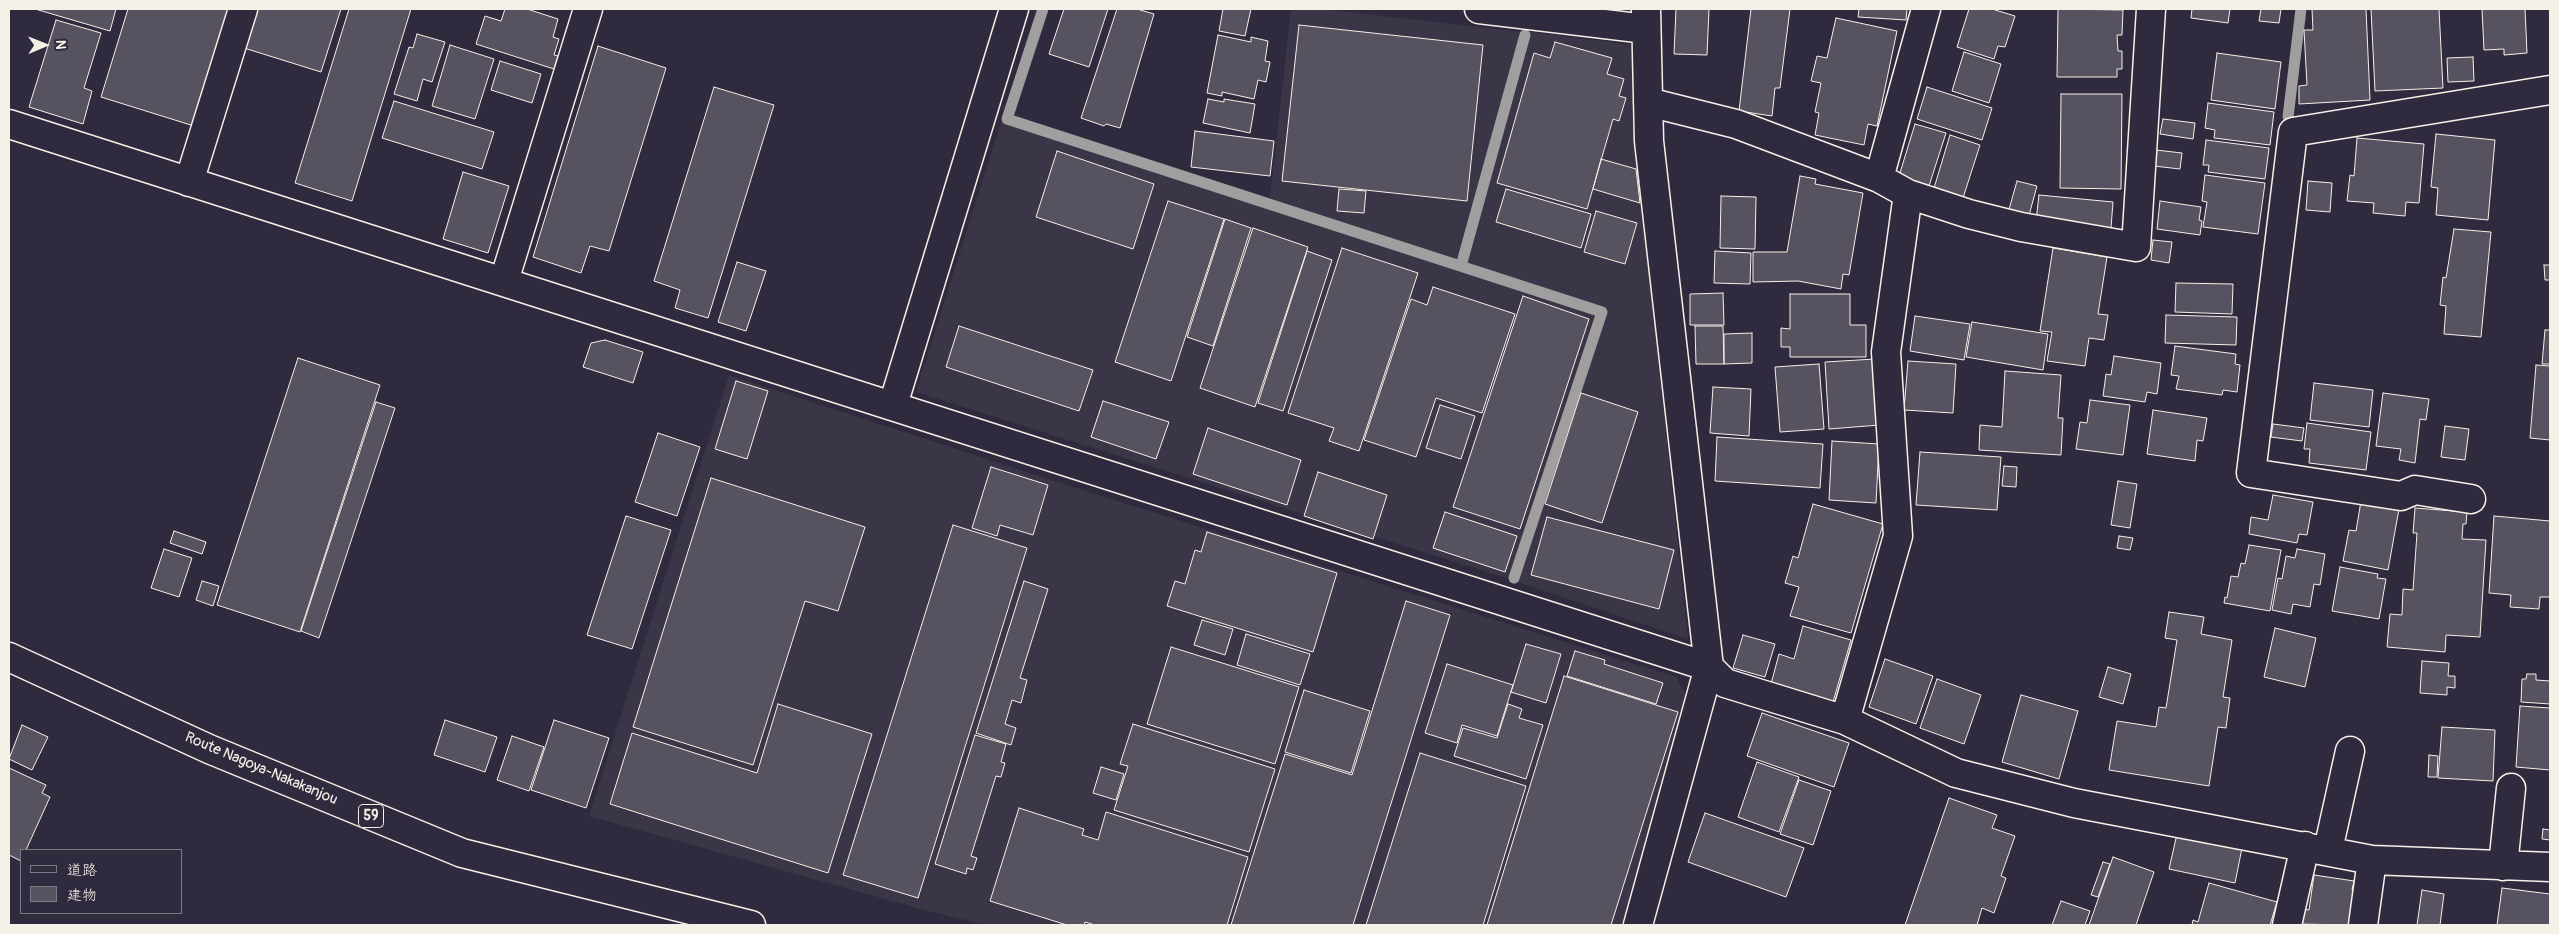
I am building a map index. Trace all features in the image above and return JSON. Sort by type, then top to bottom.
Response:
[{"type":"street","points":[[189,182],[243,9]]},
{"type":"street","points":[[504,281],[588,9]]},
{"type":"street","points":[[893,405],[1014,9]]},
{"type":"street","points":[[1479,9],[1646,19],[1649,141],[1709,667],[1638,925]]},
{"type":"street","points":[[1879,178],[1926,9]]},
{"type":"street","points":[[1648,102],[1736,124],[1879,178],[1908,194],[2021,227],[2136,247],[2151,9]]},
{"type":"street","points":[[2470,499],[2414,490],[2401,496],[2251,473],[2293,132],[2550,90]]},
{"type":"street","points":[[9,124],[1709,667],[1725,683],[1845,720],[1956,773],[2074,803],[2372,860],[2550,867]]},
{"type":"street","points":[[1845,720],[1898,536],[1886,352],[1908,194]]},
{"type":"street","name":"Route Nagoya-Nakakanjou","points":[[9,657],[209,749],[462,853],[751,925]]},
{"type":"street","points":[[2287,925],[2350,750]]},
{"type":"street","points":[[2503,866],[2511,788]]},
{"type":"street","points":[[2363,925],[2372,860]]},
{"type":"shaded area","points":[[1291,9],[1322,9],[1521,32],[1459,261],[1270,198]]},
{"type":"shaded area","points":[[1530,32],[1632,45],[1635,144],[1688,639],[1517,582],[1608,310],[1466,263]]},
{"type":"shaded area","points":[[1001,122],[1597,315],[1509,579],[916,392]]},
{"type":"shaded area","points":[[729,375],[1054,481],[1676,677],[1689,700],[1627,925],[986,925],[917,908],[589,816]]},
{"type":"building","points":[[35,9],[116,9],[110,31]]},
{"type":"building","points":[[128,9],[231,9],[194,126],[101,97]]},
{"type":"building","points":[[256,9],[341,9],[321,72],[244,48]]},
{"type":"building","points":[[349,9],[411,9],[352,201],[295,183]]},
{"type":"building","points":[[505,9],[527,9],[558,19],[553,37],[559,39],[554,55],[558,56],[554,69],[476,44],[485,16],[501,21]]},
{"type":"building","points":[[1064,9],[1108,9],[1089,67],[1049,54]]},
{"type":"building","points":[[1117,9],[1137,9],[1154,14],[1120,128],[1106,124],[1104,126],[1081,118]]},
{"type":"building","points":[[1223,9],[1251,9],[1245,36],[1219,31]]},
{"type":"building","points":[[1676,9],[1709,9],[1707,55],[1674,54]]},
{"type":"building","points":[[1751,9],[1790,9],[1780,88],[1775,88],[1772,116],[1739,111]]},
{"type":"building","points":[[1859,9],[1907,9],[1906,20],[1858,17]]},
{"type":"building","points":[[1969,9],[1992,9],[2015,16],[2005,47],[1998,46],[1994,59],[1957,47]]},
{"type":"building","points":[[2058,9],[2123,10],[2122,35],[2117,35],[2118,51],[2122,51],[2122,69],[2117,69],[2117,77],[2057,77]]},
{"type":"building","points":[[2192,9],[2230,9],[2228,23],[2191,18]]},
{"type":"building","points":[[2261,9],[2281,9],[2279,23],[2259,21]]},
{"type":"building","points":[[2312,9],[2366,9],[2370,100],[2299,104],[2299,86],[2307,85],[2304,30],[2313,30]]},
{"type":"building","points":[[2371,9],[2439,9],[2443,88],[2375,91]]},
{"type":"building","points":[[2482,9],[2525,9],[2527,53],[2504,55],[2504,49],[2484,50]]},
{"type":"building","points":[[1836,18],[1897,31],[1877,126],[1868,124],[1864,145],[1815,135],[1819,113],[1815,112],[1821,83],[1811,81],[1817,56],[1827,58]]},
{"type":"building","points":[[56,20],[101,33],[84,88],[92,91],[83,124],[29,107]]},
{"type":"building","points":[[1299,25],[1483,45],[1467,201],[1282,181]]},
{"type":"building","points":[[417,34],[445,42],[432,82],[423,79],[417,101],[394,94],[409,47],[413,48]]},
{"type":"building","points":[[1218,35],[1251,42],[1251,37],[1268,41],[1265,61],[1270,62],[1266,82],[1258,80],[1254,99],[1222,92],[1222,96],[1207,93]]},
{"type":"building","points":[[1555,42],[1612,58],[1607,74],[1624,79],[1619,96],[1626,98],[1619,121],[1613,119],[1587,209],[1497,183],[1534,53],[1550,58]]},
{"type":"building","points":[[450,45],[494,59],[475,119],[432,106]]},
{"type":"building","points":[[598,46],[666,68],[609,251],[590,246],[581,273],[533,257]]},
{"type":"building","points":[[1964,52],[2001,64],[1989,103],[1952,91]]},
{"type":"building","points":[[2217,53],[2281,62],[2275,109],[2211,100]]},
{"type":"building","points":[[2473,57],[2474,81],[2448,82],[2447,58]]},
{"type":"building","points":[[500,61],[541,74],[532,103],[491,90]]},
{"type":"building","points":[[714,87],[774,105],[708,318],[675,308],[680,290],[654,281]]},
{"type":"building","points":[[1927,87],[1992,108],[1982,140],[1917,119]]},
{"type":"building","points":[[2061,94],[2122,94],[2121,189],[2060,188]]},
{"type":"building","points":[[1208,99],[1224,102],[1224,99],[1255,104],[1250,133],[1203,123]]},
{"type":"building","points":[[394,101],[494,132],[482,169],[382,138]]},
{"type":"building","points":[[2208,103],[2274,112],[2270,145],[2214,138],[2215,130],[2205,128]]},
{"type":"building","points":[[2163,119],[2195,123],[2193,139],[2160,134]]},
{"type":"building","points":[[1915,124],[1946,133],[1929,186],[1899,176]]},
{"type":"building","points":[[1195,131],[1274,141],[1270,176],[1191,167]]},
{"type":"building","points":[[2436,134],[2495,140],[2488,220],[2436,215],[2438,188],[2431,187]]},
{"type":"building","points":[[1950,135],[1980,145],[1963,198],[1934,188]]},
{"type":"building","points":[[2357,138],[2424,144],[2419,203],[2406,202],[2405,216],[2373,213],[2374,203],[2347,201],[2350,175],[2354,176]]},
{"type":"building","points":[[2206,140],[2269,148],[2265,179],[2208,172],[2209,165],[2203,165]]},
{"type":"building","points":[[2156,150],[2182,153],[2180,169],[2154,166]]},
{"type":"building","points":[[1057,151],[1154,184],[1133,249],[1036,217]]},
{"type":"building","points":[[1601,159],[1636,169],[1640,203],[1593,189]]},
{"type":"building","points":[[463,172],[509,186],[488,253],[443,239]]},
{"type":"building","points":[[2205,175],[2265,183],[2258,234],[2203,227],[2207,202],[2202,201]]},
{"type":"building","points":[[1800,176],[1816,179],[1815,184],[1863,193],[1849,275],[1843,274],[1841,289],[1798,281],[1753,282],[1753,252],[1787,252]]},
{"type":"building","points":[[2017,181],[2037,186],[2028,219],[2008,213]]},
{"type":"building","points":[[2308,181],[2332,183],[2330,212],[2306,210]]},
{"type":"building","points":[[1339,189],[1366,191],[1364,213],[1337,211]]},
{"type":"building","points":[[1506,189],[1591,214],[1581,248],[1496,222]]},
{"type":"building","points":[[2039,195],[2113,202],[2111,228],[2036,221]]},
{"type":"building","points":[[1721,196],[1756,197],[1755,249],[1720,248]]},
{"type":"building","points":[[1168,201],[1224,219],[1171,381],[1115,362]]},
{"type":"building","points":[[2160,201],[2201,207],[2199,220],[2202,221],[2200,235],[2157,229]]},
{"type":"building","points":[[1596,211],[1637,223],[1625,264],[1584,252]]},
{"type":"building","points":[[1225,219],[1251,228],[1213,346],[1187,337]]},
{"type":"building","points":[[1253,228],[1308,247],[1255,407],[1200,388]]},
{"type":"building","points":[[2454,229],[2491,232],[2481,337],[2444,334],[2446,306],[2440,305],[2443,277],[2446,278]]},
{"type":"building","points":[[2153,240],[2172,242],[2169,263],[2151,260]]},
{"type":"building","points":[[1342,248],[1418,273],[1359,451],[1329,441],[1334,428],[1288,413]]},
{"type":"building","points":[[2053,248],[2107,257],[2098,314],[2108,315],[2104,340],[2089,338],[2085,366],[2047,361],[2052,332],[2040,331]]},
{"type":"building","points":[[1307,251],[1332,260],[1283,411],[1258,403]]},
{"type":"building","points":[[1715,251],[1751,253],[1750,284],[1714,283]]},
{"type":"building","points":[[737,262],[766,271],[746,331],[718,322]]},
{"type":"building","points":[[2544,265],[2550,265],[2550,280],[2545,280]]},
{"type":"building","points":[[2176,283],[2233,284],[2232,314],[2175,312]]},
{"type":"building","points":[[1433,287],[1515,314],[1482,413],[1436,398],[1416,457],[1364,440],[1411,299],[1427,305]]},
{"type":"building","points":[[1723,293],[1724,325],[1690,325],[1690,294]]},
{"type":"building","points":[[1790,294],[1850,294],[1850,325],[1866,325],[1866,357],[1790,357],[1790,347],[1781,347],[1781,328],[1790,329]]},
{"type":"building","points":[[1523,296],[1589,319],[1520,529],[1453,507]]},
{"type":"building","points":[[2166,315],[2237,317],[2236,345],[2165,343]]},
{"type":"building","points":[[1915,316],[1970,324],[1964,360],[1910,351]]},
{"type":"building","points":[[1972,322],[2048,334],[2043,370],[1966,357]]},
{"type":"building","points":[[959,326],[1093,370],[1079,411],[946,367]]},
{"type":"building","points":[[1695,326],[1723,326],[1724,364],[1696,364]]},
{"type":"building","points":[[2545,330],[2550,330],[2550,364],[2542,364]]},
{"type":"building","points":[[1752,333],[1752,363],[1724,364],[1724,334]]},
{"type":"building","points":[[605,340],[643,352],[633,383],[583,367],[591,343]]},
{"type":"building","points":[[2175,346],[2236,354],[2235,364],[2240,365],[2237,392],[2223,390],[2222,395],[2176,389],[2179,376],[2171,375]]},
{"type":"building","points":[[2114,356],[2161,363],[2157,394],[2147,392],[2145,402],[2103,396],[2106,374],[2111,375]]},
{"type":"building","points":[[298,358],[380,385],[300,632],[217,605]]},
{"type":"building","points":[[1875,359],[1880,425],[1829,429],[1825,362]]},
{"type":"building","points":[[1908,361],[1956,364],[1953,413],[1904,410]]},
{"type":"building","points":[[1819,364],[1824,429],[1780,432],[1775,367]]},
{"type":"building","points":[[2536,365],[2550,366],[2550,440],[2530,438]]},
{"type":"building","points":[[2005,371],[2061,375],[2058,418],[2063,418],[2061,455],[1979,450],[1980,425],[2002,427]]},
{"type":"building","points":[[736,381],[768,391],[747,459],[715,449]]},
{"type":"building","points":[[2314,383],[2373,390],[2369,427],[2310,420]]},
{"type":"building","points":[[1713,387],[1751,389],[1749,436],[1710,433]]},
{"type":"building","points":[[1581,393],[1638,412],[1602,523],[1545,504]]},
{"type":"building","points":[[2383,393],[2429,399],[2426,420],[2420,419],[2415,463],[2399,460],[2401,449],[2376,446]]},
{"type":"building","points":[[2090,400],[2130,405],[2123,455],[2076,449],[2080,422],[2087,423]]},
{"type":"building","points":[[1103,401],[1169,422],[1156,459],[1091,437]]},
{"type":"building","points":[[376,402],[395,408],[319,638],[301,631]]},
{"type":"building","points":[[1440,405],[1475,416],[1461,459],[1426,448]]},
{"type":"building","points":[[2153,410],[2207,418],[2203,441],[2197,440],[2195,461],[2147,454]]},
{"type":"building","points":[[2307,423],[2371,432],[2366,470],[2309,463],[2310,449],[2304,449]]},
{"type":"building","points":[[2273,424],[2304,428],[2302,441],[2271,437]]},
{"type":"building","points":[[2445,426],[2469,429],[2465,460],[2441,457]]},
{"type":"building","points":[[1208,428],[1301,460],[1287,505],[1193,474]]},
{"type":"building","points":[[658,433],[700,447],[677,516],[635,502]]},
{"type":"building","points":[[1717,437],[1823,444],[1820,488],[1715,481]]},
{"type":"building","points":[[1832,441],[1879,444],[1876,503],[1829,500]]},
{"type":"building","points":[[1920,452],[2001,457],[1997,510],[1916,505]]},
{"type":"building","points":[[2004,466],[2017,467],[2016,487],[2002,486]]},
{"type":"building","points":[[991,467],[1048,485],[1033,535],[1000,525],[997,536],[972,528]]},
{"type":"building","points":[[1318,472],[1387,495],[1373,539],[1304,516]]},
{"type":"building","points":[[711,478],[865,527],[838,611],[805,601],[753,765],[633,727]]},
{"type":"building","points":[[2118,481],[2137,484],[2130,528],[2111,525]]},
{"type":"building","points":[[2273,495],[2313,502],[2307,535],[2299,534],[2297,543],[2249,534],[2251,517],[2268,520]]},
{"type":"building","points":[[2361,501],[2399,509],[2388,570],[2343,561],[2349,530],[2356,531]]},
{"type":"building","points":[[1813,504],[1883,524],[1851,633],[1790,616],[1799,587],[1785,583],[1793,556],[1798,558]]},
{"type":"building","points":[[2415,508],[2467,512],[2466,524],[2463,524],[2462,539],[2486,540],[2480,637],[2446,635],[2445,652],[2387,647],[2390,614],[2402,615],[2403,589],[2413,590],[2417,533],[2413,533]]},
{"type":"building","points":[[1445,512],[1517,536],[1505,572],[1433,548]]},
{"type":"building","points":[[626,516],[671,530],[632,649],[587,635]]},
{"type":"building","points":[[2494,516],[2550,521],[2550,597],[2540,597],[2539,609],[2510,607],[2511,595],[2489,593]]},
{"type":"building","points":[[1547,517],[1674,550],[1659,609],[1531,575]]},
{"type":"building","points":[[953,525],[1027,548],[918,898],[843,875]]},
{"type":"building","points":[[174,531],[206,542],[202,554],[170,543]]},
{"type":"building","points":[[1207,532],[1337,573],[1313,652],[1167,606],[1175,581],[1185,584],[1195,550],[1201,552]]},
{"type":"building","points":[[2119,536],[2133,538],[2130,550],[2117,548]]},
{"type":"building","points":[[2249,545],[2281,550],[2270,611],[2224,603],[2225,597],[2227,598],[2231,576],[2238,577],[2241,563],[2245,564]]},
{"type":"building","points":[[164,549],[192,558],[179,597],[151,588]]},
{"type":"building","points":[[2297,549],[2325,554],[2320,585],[2314,584],[2310,607],[2293,604],[2291,614],[2272,610],[2278,578],[2282,579],[2286,556],[2295,558]]},
{"type":"building","points":[[2340,567],[2378,574],[2377,578],[2386,579],[2379,619],[2332,611]]},
{"type":"building","points":[[202,581],[219,586],[213,606],[196,600]]},
{"type":"building","points":[[1024,581],[1048,589],[1020,678],[1027,680],[1021,703],[1012,700],[1005,724],[1016,728],[1011,745],[976,733]]},
{"type":"building","points":[[1406,601],[1450,615],[1353,925],[1231,925],[1285,754],[1352,775]]},
{"type":"building","points":[[2169,612],[2204,617],[2201,634],[2232,640],[2223,697],[2230,698],[2226,728],[2218,727],[2209,786],[2109,770],[2117,721],[2156,727],[2159,707],[2166,708],[2177,640],[2165,638]]},
{"type":"building","points":[[1202,620],[1233,629],[1225,655],[1194,645]]},
{"type":"building","points":[[1803,626],[1851,640],[1833,702],[1771,684],[1779,654],[1794,659]]},
{"type":"building","points":[[2275,628],[2316,638],[2305,687],[2264,677]]},
{"type":"building","points":[[1246,634],[1310,654],[1300,685],[1237,665]]},
{"type":"building","points":[[1743,635],[1775,644],[1765,677],[1733,668]]},
{"type":"building","points":[[1526,644],[1561,654],[1546,703],[1511,692]]},
{"type":"building","points":[[1171,647],[1299,687],[1275,764],[1147,724]]},
{"type":"building","points":[[1575,651],[1605,660],[1604,664],[1663,683],[1656,704],[1567,676]]},
{"type":"building","points":[[1885,659],[1933,676],[1916,724],[1869,707]]},
{"type":"building","points":[[2422,661],[2449,663],[2448,676],[2455,676],[2455,688],[2447,687],[2447,695],[2420,693]]},
{"type":"building","points":[[1447,664],[1513,685],[1497,736],[1462,725],[1457,743],[1425,733]]},
{"type":"building","points":[[2108,667],[2131,674],[2123,704],[2099,697]]},
{"type":"building","points":[[2527,674],[2536,674],[2536,680],[2550,681],[2550,704],[2521,702],[2522,679],[2526,679]]},
{"type":"building","points":[[1564,676],[1678,712],[1611,925],[1487,925]]},
{"type":"building","points":[[1937,679],[1981,695],[1964,744],[1920,728]]},
{"type":"building","points":[[1304,690],[1370,711],[1351,773],[1285,752]]},
{"type":"building","points":[[2021,695],[2078,711],[2059,779],[2002,762]]},
{"type":"building","points":[[778,704],[872,734],[828,873],[610,804],[632,733],[757,773]]},
{"type":"building","points":[[1508,704],[1522,709],[1519,718],[1543,725],[1526,779],[1454,756],[1463,728],[1497,738]]},
{"type":"building","points":[[2520,706],[2550,708],[2550,770],[2516,767]]},
{"type":"building","points":[[1762,713],[1849,743],[1834,787],[1747,756]]},
{"type":"building","points":[[445,720],[497,737],[485,772],[434,755]]},
{"type":"building","points":[[554,720],[609,738],[586,808],[531,790]]},
{"type":"building","points":[[1133,724],[1275,769],[1249,852],[1114,810],[1128,766],[1120,764]]},
{"type":"building","points":[[22,725],[48,737],[32,770],[9,759]]},
{"type":"building","points":[[2442,727],[2495,730],[2493,781],[2438,778]]},
{"type":"building","points":[[975,735],[1006,744],[1001,762],[1005,763],[1001,777],[996,776],[971,856],[977,858],[973,870],[967,868],[966,874],[935,864]]},
{"type":"building","points":[[512,736],[544,747],[529,791],[497,780]]},
{"type":"building","points":[[1420,753],[1526,786],[1483,925],[1366,925]]},
{"type":"building","points":[[2429,755],[2438,756],[2437,777],[2428,777]]},
{"type":"building","points":[[1757,762],[1799,777],[1779,832],[1738,817]]},
{"type":"building","points":[[1101,767],[1124,774],[1116,800],[1093,793]]},
{"type":"building","points":[[9,768],[46,785],[42,793],[50,797],[26,849],[20,849],[20,860],[9,855]]},
{"type":"building","points":[[1799,780],[1831,791],[1813,845],[1780,834]]},
{"type":"building","points":[[1949,798],[1997,815],[1992,828],[2015,836],[2001,876],[2006,878],[1994,913],[1982,908],[1977,925],[1905,925]]},
{"type":"building","points":[[1019,808],[1084,829],[1082,835],[1098,840],[1106,812],[1248,857],[1227,925],[1095,925],[1085,922],[1084,925],[1067,925],[990,901]]},
{"type":"building","points":[[1705,813],[1804,848],[1786,897],[1688,862]]},
{"type":"building","points":[[2543,829],[2550,830],[2550,840],[2542,839]]},
{"type":"building","points":[[2177,834],[2242,848],[2235,883],[2169,869]]},
{"type":"building","points":[[2113,857],[2154,872],[2136,925],[2089,925]]},
{"type":"building","points":[[2103,862],[2110,864],[2098,897],[2091,895]]},
{"type":"building","points":[[2314,875],[2354,881],[2352,890],[2356,891],[2351,925],[2299,924],[2301,909],[2309,910]]},
{"type":"building","points":[[2209,883],[2277,902],[2270,925],[2192,925],[2193,920],[2198,922]]},
{"type":"building","points":[[2502,888],[2550,894],[2550,925],[2497,925]]},
{"type":"building","points":[[2422,890],[2444,894],[2440,925],[2417,925]]},
{"type":"building","points":[[2061,901],[2090,911],[2085,925],[2052,925]]},
{"type":"waterway","points":[[1043,9],[1007,119],[1602,312],[1514,578]]},
{"type":"waterway","points":[[2288,117],[2301,9]]},
{"type":"waterway","points":[[1461,266],[1525,35]]}]
